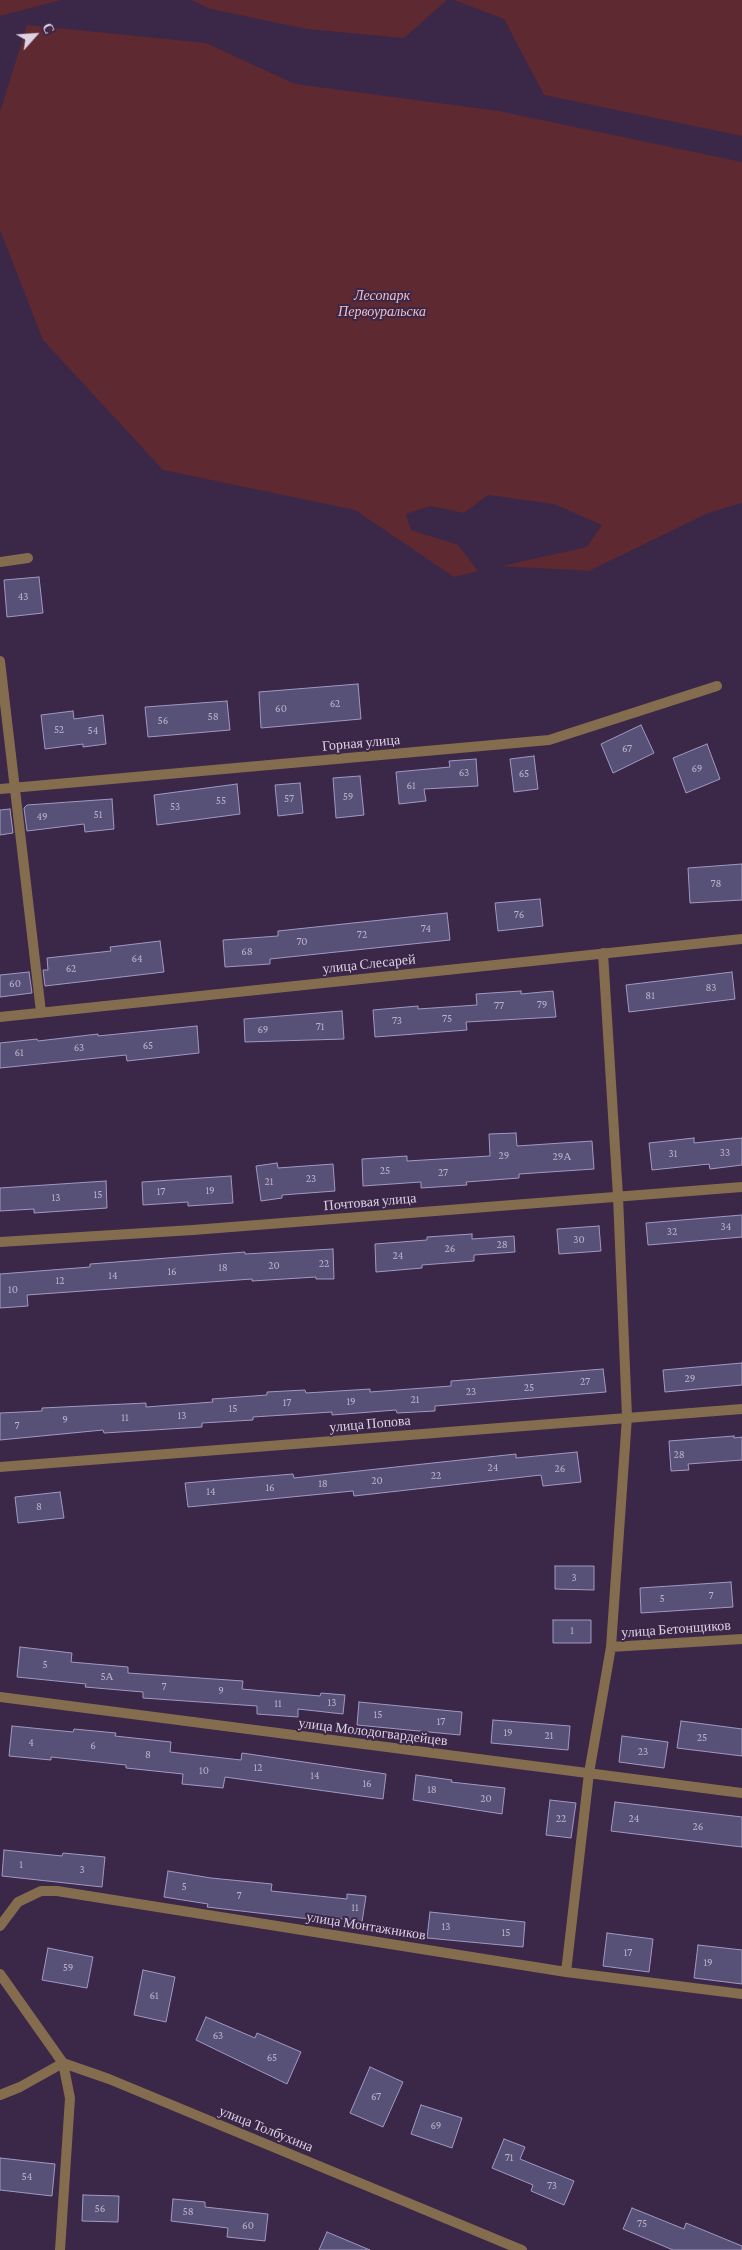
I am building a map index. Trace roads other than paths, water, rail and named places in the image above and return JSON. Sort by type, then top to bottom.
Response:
[{"type":"street","points":[[0,562],[28,558]]},
{"type":"street","points":[[0,661],[41,1012]]},
{"type":"street","name":"Горная улица","points":[[0,789],[549,740],[717,686]]},
{"type":"street","name":"улица Слесарей","points":[[0,1017],[742,939]]},
{"type":"street","points":[[566,1972],[589,1773],[611,1647],[627,1417],[618,1196],[603,953]]},
{"type":"street","name":"Почтовая улица","points":[[0,1242],[193,1230],[742,1187]]},
{"type":"street","name":"улица Попова","points":[[0,1467],[742,1408]]},
{"type":"street","name":"улица Бетонщиков","points":[[611,1647],[742,1639]]},
{"type":"street","name":"улица Молодогвардейцев","points":[[0,1698],[742,1793]]},
{"type":"street","name":"улица Монтажников","points":[[0,1926],[18,1902],[41,1891],[57,1891],[566,1972],[742,1994]]},
{"type":"street","points":[[0,1974],[63,2063],[70,2098],[60,2250]]},
{"type":"street","points":[[0,2095],[20,2087],[63,2063]]},
{"type":"street","name":"улица Толбухина","points":[[63,2063],[118,2083],[522,2250]]},
{"type":"park label","name":"Лесопарк Первоуральска","points":[[382,304]]}]
